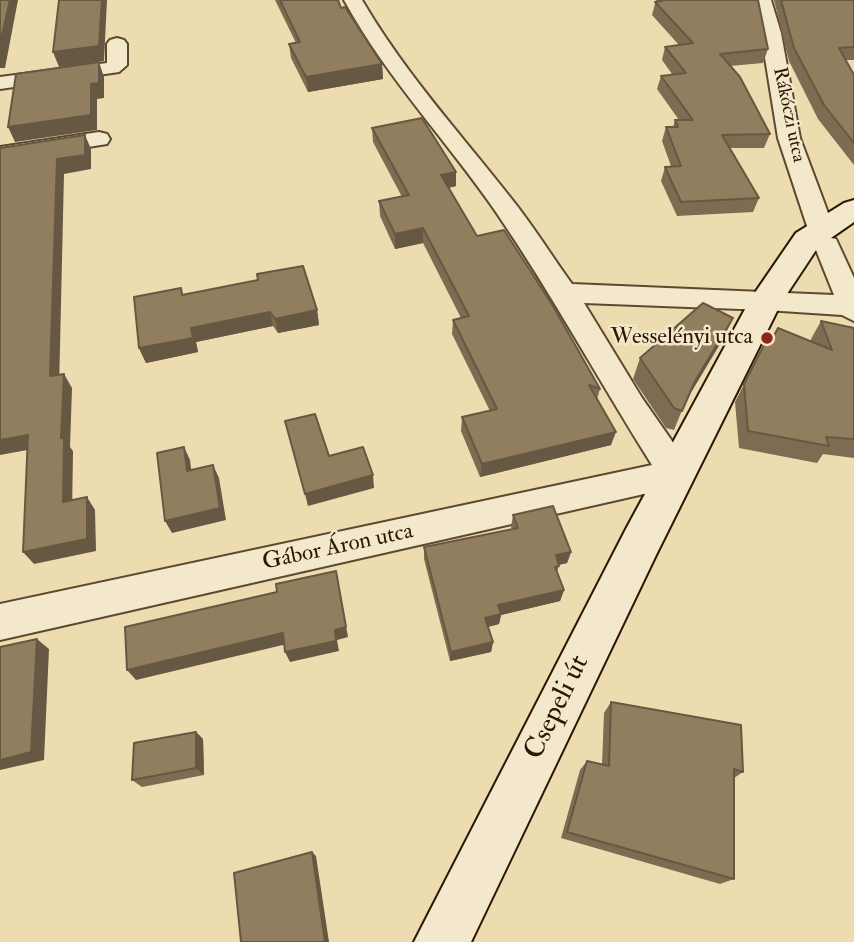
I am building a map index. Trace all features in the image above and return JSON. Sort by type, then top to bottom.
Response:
[{"type":"street","points":[[354,0],[375,39],[410,88],[503,204],[564,293],[631,406],[676,474]]},
{"type":"street","name":"Rákóczi utca","points":[[762,0],[771,33],[789,138],[824,237],[853,308]]},
{"type":"street","points":[[0,83],[112,68],[117,65],[117,44]]},
{"type":"street","points":[[0,154],[99,139]]},
{"type":"street","name":"Csepeli út","points":[[442,942],[766,300],[794,255],[824,237],[854,209]]},
{"type":"street","points":[[564,293],[766,300],[853,308]]},
{"type":"street","name":"Gábor Áron utca","points":[[0,622],[676,474]]},
{"type":"building","points":[[0,0],[10,0],[0,44]]},
{"type":"building","points":[[59,0],[102,0],[99,46],[53,52]]},
{"type":"building","points":[[280,0],[338,0],[382,64],[306,77],[289,44],[300,42]]},
{"type":"building","points":[[660,0],[758,0],[768,49],[720,54],[740,77],[770,134],[722,135],[759,198],[681,202],[665,167],[681,166],[666,127],[678,127],[675,120],[693,120],[661,76],[686,73],[665,47],[693,43],[655,2],[662,1]]},
{"type":"building","points":[[781,0],[854,0],[854,47],[839,48],[854,75],[854,143],[824,105],[794,48]]},
{"type":"building","points":[[99,62],[99,83],[91,84],[91,115],[8,127],[16,74]]},
{"type":"building","points":[[422,118],[456,172],[441,175],[477,236],[504,230],[553,306],[600,389],[589,385],[616,432],[482,464],[462,417],[497,409],[453,320],[469,316],[423,228],[395,234],[379,201],[409,195],[372,128]]},
{"type":"building","points":[[85,135],[85,155],[57,159],[50,376],[64,374],[61,438],[64,438],[63,502],[87,497],[87,539],[23,552],[28,435],[0,440],[0,148]]},
{"type":"building","points":[[303,266],[317,310],[275,319],[270,312],[191,328],[193,338],[139,348],[134,297],[181,288],[182,295],[258,280],[257,274]]},
{"type":"building","points":[[703,303],[733,318],[695,381],[682,411],[674,408],[640,358]]},
{"type":"building","points":[[821,321],[854,328],[854,439],[826,437],[829,446],[748,431],[744,384],[767,339],[771,341],[778,328],[832,350]]},
{"type":"building","points":[[315,414],[329,456],[363,447],[373,475],[305,494],[285,421]]},
{"type":"building","points":[[184,447],[187,471],[213,465],[220,508],[165,521],[157,453]]},
{"type":"building","points":[[553,506],[571,552],[556,555],[559,566],[555,567],[564,590],[498,605],[501,614],[485,618],[493,642],[451,652],[424,547],[518,528],[513,515]]},
{"type":"building","points":[[336,571],[346,627],[335,630],[336,641],[285,652],[283,633],[127,670],[125,627],[277,592],[276,584]]},
{"type":"building","points":[[37,639],[31,752],[0,760],[0,647]]},
{"type":"building","points":[[611,702],[741,725],[743,772],[734,769],[734,879],[567,832],[587,761],[609,766]]},
{"type":"building","points":[[196,732],[196,768],[132,780],[134,743]]},
{"type":"building","points":[[312,852],[325,942],[241,942],[234,873]]},
{"type":"place","name":"Wesselényi utca","points":[[767,338]]}]
